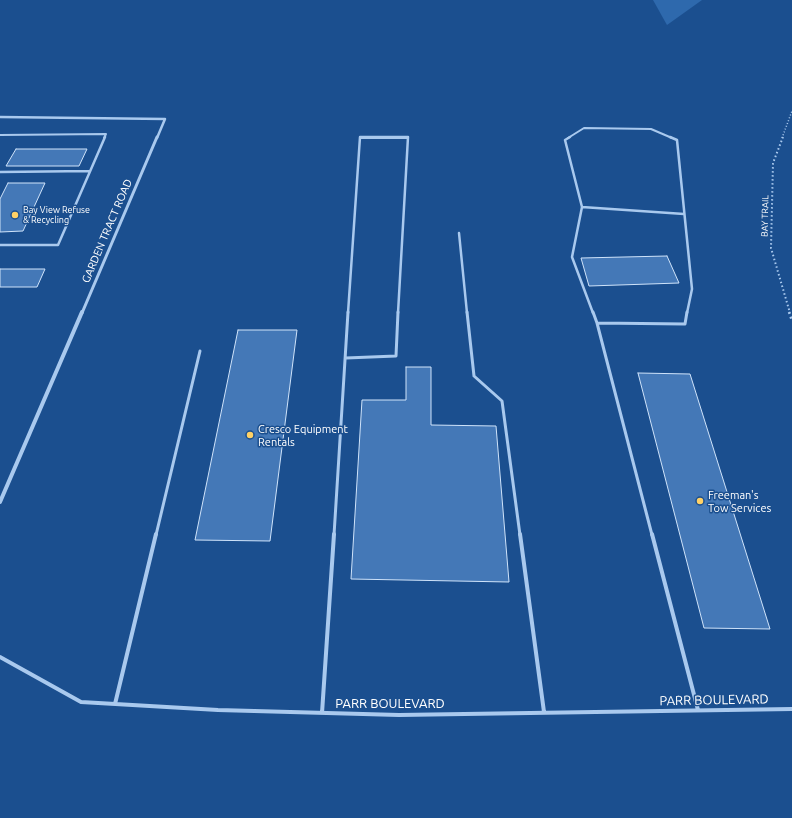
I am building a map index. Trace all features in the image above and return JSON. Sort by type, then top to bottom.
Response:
[{"type":"street","name":"GARDEN TRACT ROAD","points":[[0,117],[165,119],[0,502]]},
{"type":"lane","points":[[597,323],[685,324],[692,289],[677,140],[651,129],[584,128],[565,140],[582,207],[572,257],[597,323],[698,710]]},
{"type":"lane","points":[[0,135],[106,134],[58,245],[0,245]]},
{"type":"lane","points":[[322,713],[360,137],[408,137],[396,356],[346,358]]},
{"type":"lane","points":[[0,172],[90,171]]},
{"type":"lane","points":[[582,207],[684,214]]},
{"type":"lane","points":[[459,233],[474,376],[502,401],[544,712]]},
{"type":"lane","points":[[115,704],[200,351]]},
{"type":"lane","name":"PARR BOULEVARD","points":[[0,657],[81,702],[218,710],[399,715],[792,709]]},
{"type":"path","name":"BAY TRAIL","points":[[792,111],[773,163],[771,248],[792,321]]},
{"type":"shaded area","points":[[653,0],[702,0],[667,25]]},
{"type":"building","points":[[16,149],[87,149],[79,166],[6,166]]},
{"type":"building","name":"Bay View Refuse & Recycling","points":[[8,183],[45,183],[23,231],[0,232],[0,199]]},
{"type":"building","points":[[667,256],[679,283],[589,286],[581,258]]},
{"type":"building","points":[[0,269],[45,269],[37,287],[0,287]]},
{"type":"building","name":"Cresco Equipment Rentals","points":[[238,330],[297,330],[270,541],[195,540]]},
{"type":"building","points":[[406,367],[431,367],[431,425],[496,426],[509,582],[351,579],[362,400],[406,400]]},
{"type":"building","name":"Freeman's Tow Services","points":[[638,373],[690,374],[770,629],[704,628]]},
{"type":"place","name":"Bay View Refuse & Recycling","points":[[15,215]]},
{"type":"place","name":"Cresco Equipment Rentals","points":[[250,435]]},
{"type":"place","name":"Freeman's Tow Services","points":[[700,501]]}]
